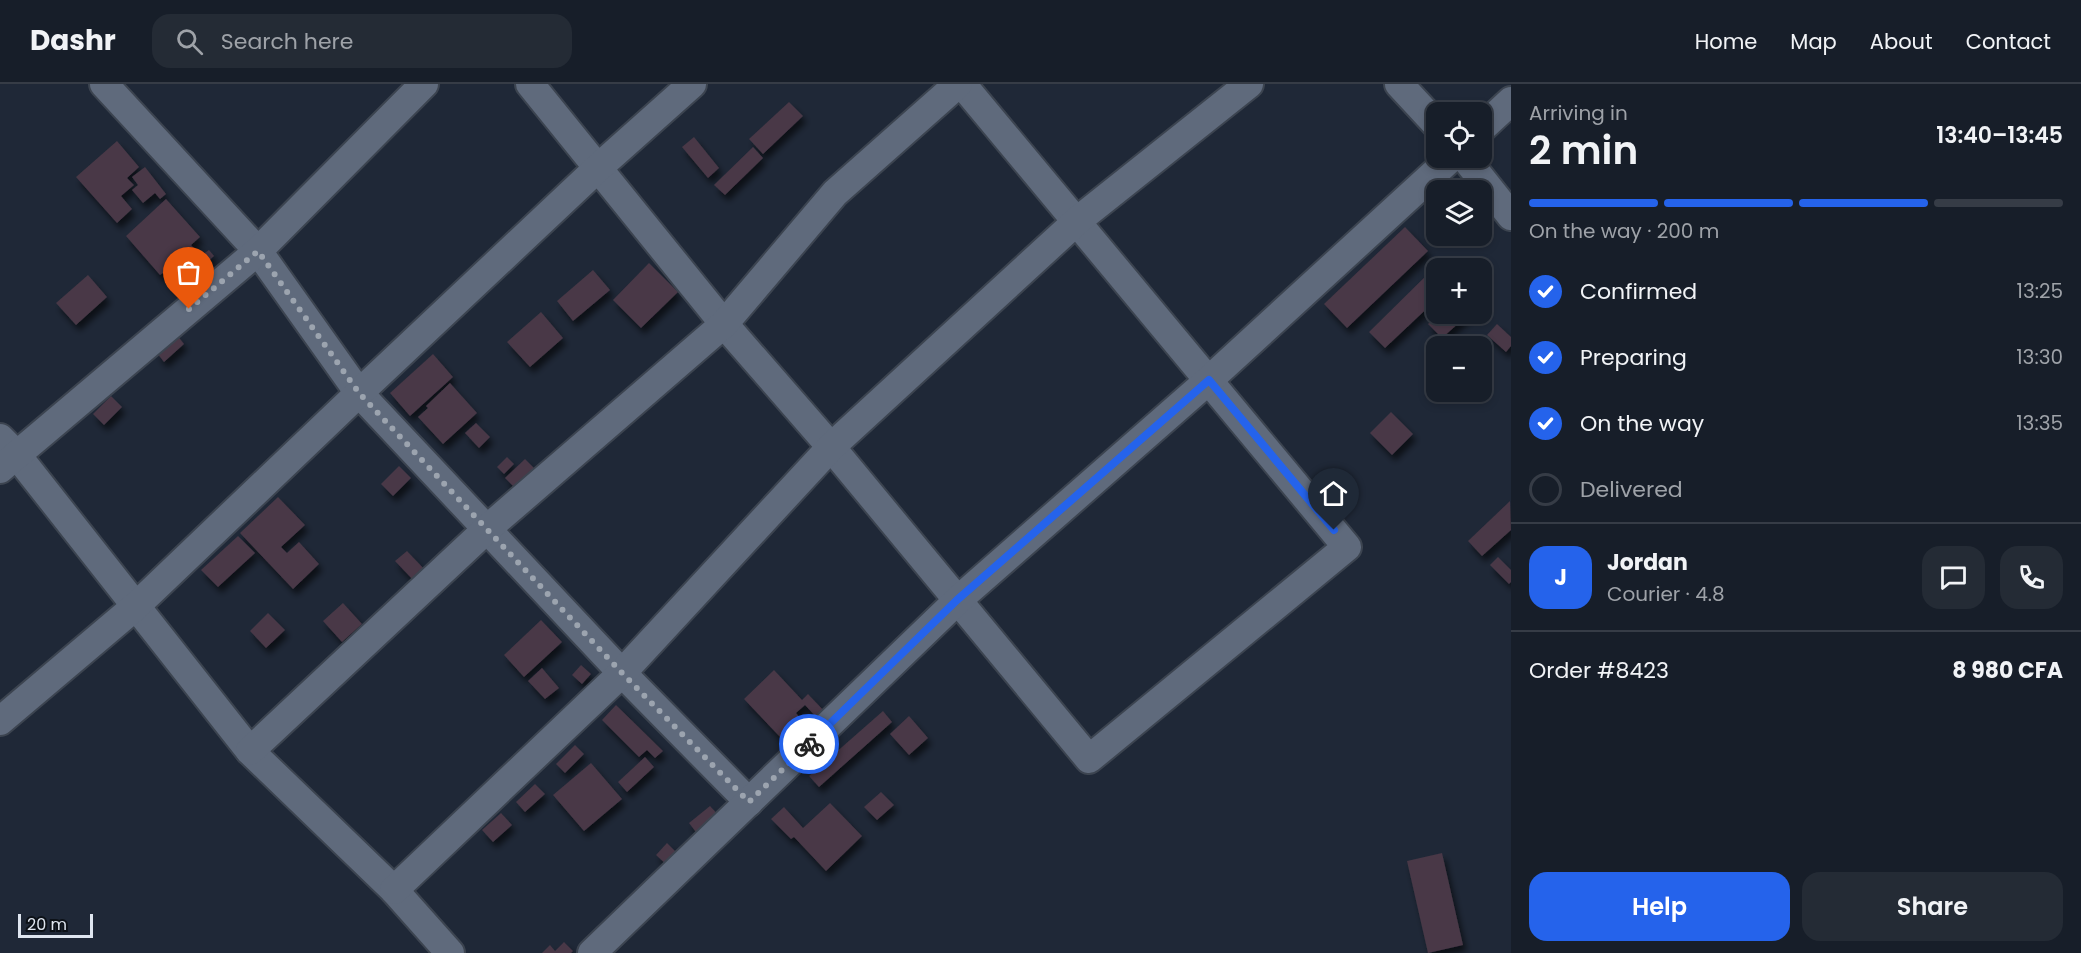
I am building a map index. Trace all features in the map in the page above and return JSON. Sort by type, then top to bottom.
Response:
[{"type":"street","points":[[104,84],[258,251],[359,393],[622,673],[749,802]]},
{"type":"street","points":[[424,84],[258,251],[5,454],[136,606],[249,750],[394,890],[450,953]]},
{"type":"street","points":[[249,750],[487,530],[724,324],[835,193],[960,84],[1077,221],[1347,547],[1089,759],[831,447],[724,324],[530,84]]},
{"type":"street","points":[[0,722],[136,606],[359,393],[692,84]]},
{"type":"street","points":[[394,890],[622,673],[831,447],[1077,221],[1249,84]]},
{"type":"street","points":[[1399,84],[1426,113]]},
{"type":"street","points":[[1492,119],[1511,101]]},
{"type":"street","points":[[592,953],[957,600],[1209,380],[1440,168]]},
{"type":"street","points":[[1473,168],[1511,216]]},
{"type":"building","points":[[789,102],[803,116],[763,154],[749,139]]},
{"type":"building","points":[[694,137],[719,168],[708,178],[682,147]]},
{"type":"building","points":[[117,141],[139,167],[127,178],[134,185],[121,196],[132,209],[117,223],[76,177]]},
{"type":"building","points":[[753,147],[763,158],[725,195],[714,185]]},
{"type":"building","points":[[145,167],[166,194],[160,199],[155,193],[143,203],[132,190],[138,185],[132,177]]},
{"type":"building","points":[[166,199],[200,237],[191,245],[198,253],[175,273],[179,277],[189,268],[193,271],[207,258],[203,254],[209,250],[214,256],[177,289],[163,273],[160,275],[126,236]]},
{"type":"building","points":[[1405,227],[1428,251],[1347,328],[1324,304]]},
{"type":"building","points":[[649,263],[678,292],[641,328],[613,300]]},
{"type":"building","points":[[593,270],[610,290],[573,321],[557,301]]},
{"type":"building","points":[[88,275],[107,297],[76,325],[56,303]]},
{"type":"building","points":[[1426,276],[1426,309],[1385,348],[1369,332]]},
{"type":"building","points":[[541,312],[563,338],[530,367],[507,342]]},
{"type":"building","points":[[1428,324],[1458,324],[1444,336],[1440,336]]},
{"type":"building","points":[[1497,324],[1511,337],[1511,346],[1506,352],[1492,339],[1492,336],[1487,335]]},
{"type":"building","points":[[177,335],[184,344],[164,362],[157,353]]},
{"type":"building","points":[[433,354],[453,377],[410,416],[390,393]]},
{"type":"building","points":[[450,383],[477,413],[443,444],[418,417]]},
{"type":"building","points":[[111,396],[122,407],[104,425],[93,414]]},
{"type":"building","points":[[1391,412],[1413,434],[1392,455],[1370,433]]},
{"type":"building","points":[[476,423],[490,437],[479,448],[465,433]]},
{"type":"building","points":[[507,457],[514,464],[504,474],[497,467]]},
{"type":"building","points":[[525,459],[537,471],[517,490],[505,478]]},
{"type":"building","points":[[399,466],[411,478],[393,496],[381,484]]},
{"type":"building","points":[[278,497],[305,525],[281,547],[287,553],[299,542],[319,564],[293,589],[240,533]]},
{"type":"building","points":[[1510,501],[1511,530],[1482,556],[1468,541]]},
{"type":"building","points":[[238,536],[255,553],[218,587],[201,570]]},
{"type":"building","points":[[407,551],[426,571],[415,582],[395,561]]},
{"type":"building","points":[[1498,557],[1511,570],[1509,584],[1490,565]]},
{"type":"building","points":[[343,603],[362,624],[342,642],[323,621]]},
{"type":"building","points":[[268,613],[285,630],[266,648],[250,631]]},
{"type":"building","points":[[541,620],[562,642],[524,677],[504,655]]},
{"type":"building","points":[[581,665],[591,674],[582,684],[572,675]]},
{"type":"building","points":[[542,668],[559,688],[545,699],[528,681]]},
{"type":"building","points":[[774,670],[802,700],[808,694],[825,712],[818,719],[805,705],[796,713],[800,718],[780,737],[744,699]]},
{"type":"building","points":[[616,705],[663,751],[655,758],[647,750],[639,757],[602,720]]},
{"type":"building","points":[[883,711],[892,722],[819,787],[809,776]]},
{"type":"building","points":[[909,716],[928,738],[909,755],[890,734]]},
{"type":"building","points":[[575,745],[584,754],[565,773],[556,764]]},
{"type":"building","points":[[645,757],[654,767],[627,792],[618,782]]},
{"type":"building","points":[[591,763],[622,799],[584,831],[553,795]]},
{"type":"building","points":[[535,784],[545,794],[525,812],[516,802]]},
{"type":"building","points":[[881,792],[894,805],[877,820],[864,807]]},
{"type":"building","points":[[830,803],[862,836],[826,871],[794,837],[791,839],[771,819],[784,807],[803,828]]},
{"type":"building","points":[[710,806],[721,818],[699,836],[689,823]]},
{"type":"building","points":[[501,813],[512,825],[493,842],[482,830]]},
{"type":"building","points":[[667,843],[679,855],[668,866],[656,855]]},
{"type":"building","points":[[1442,853],[1463,945],[1428,953],[1407,861]]},
{"type":"building","points":[[564,942],[573,951],[571,953],[542,953],[550,945],[555,951]]},
{"type":"way so far","points":[[189,309],[258,251],[359,393],[622,673],[749,802],[809,744]]},
{"type":"route","points":[[809,744],[957,600],[1209,380],[1334,530]]}]
